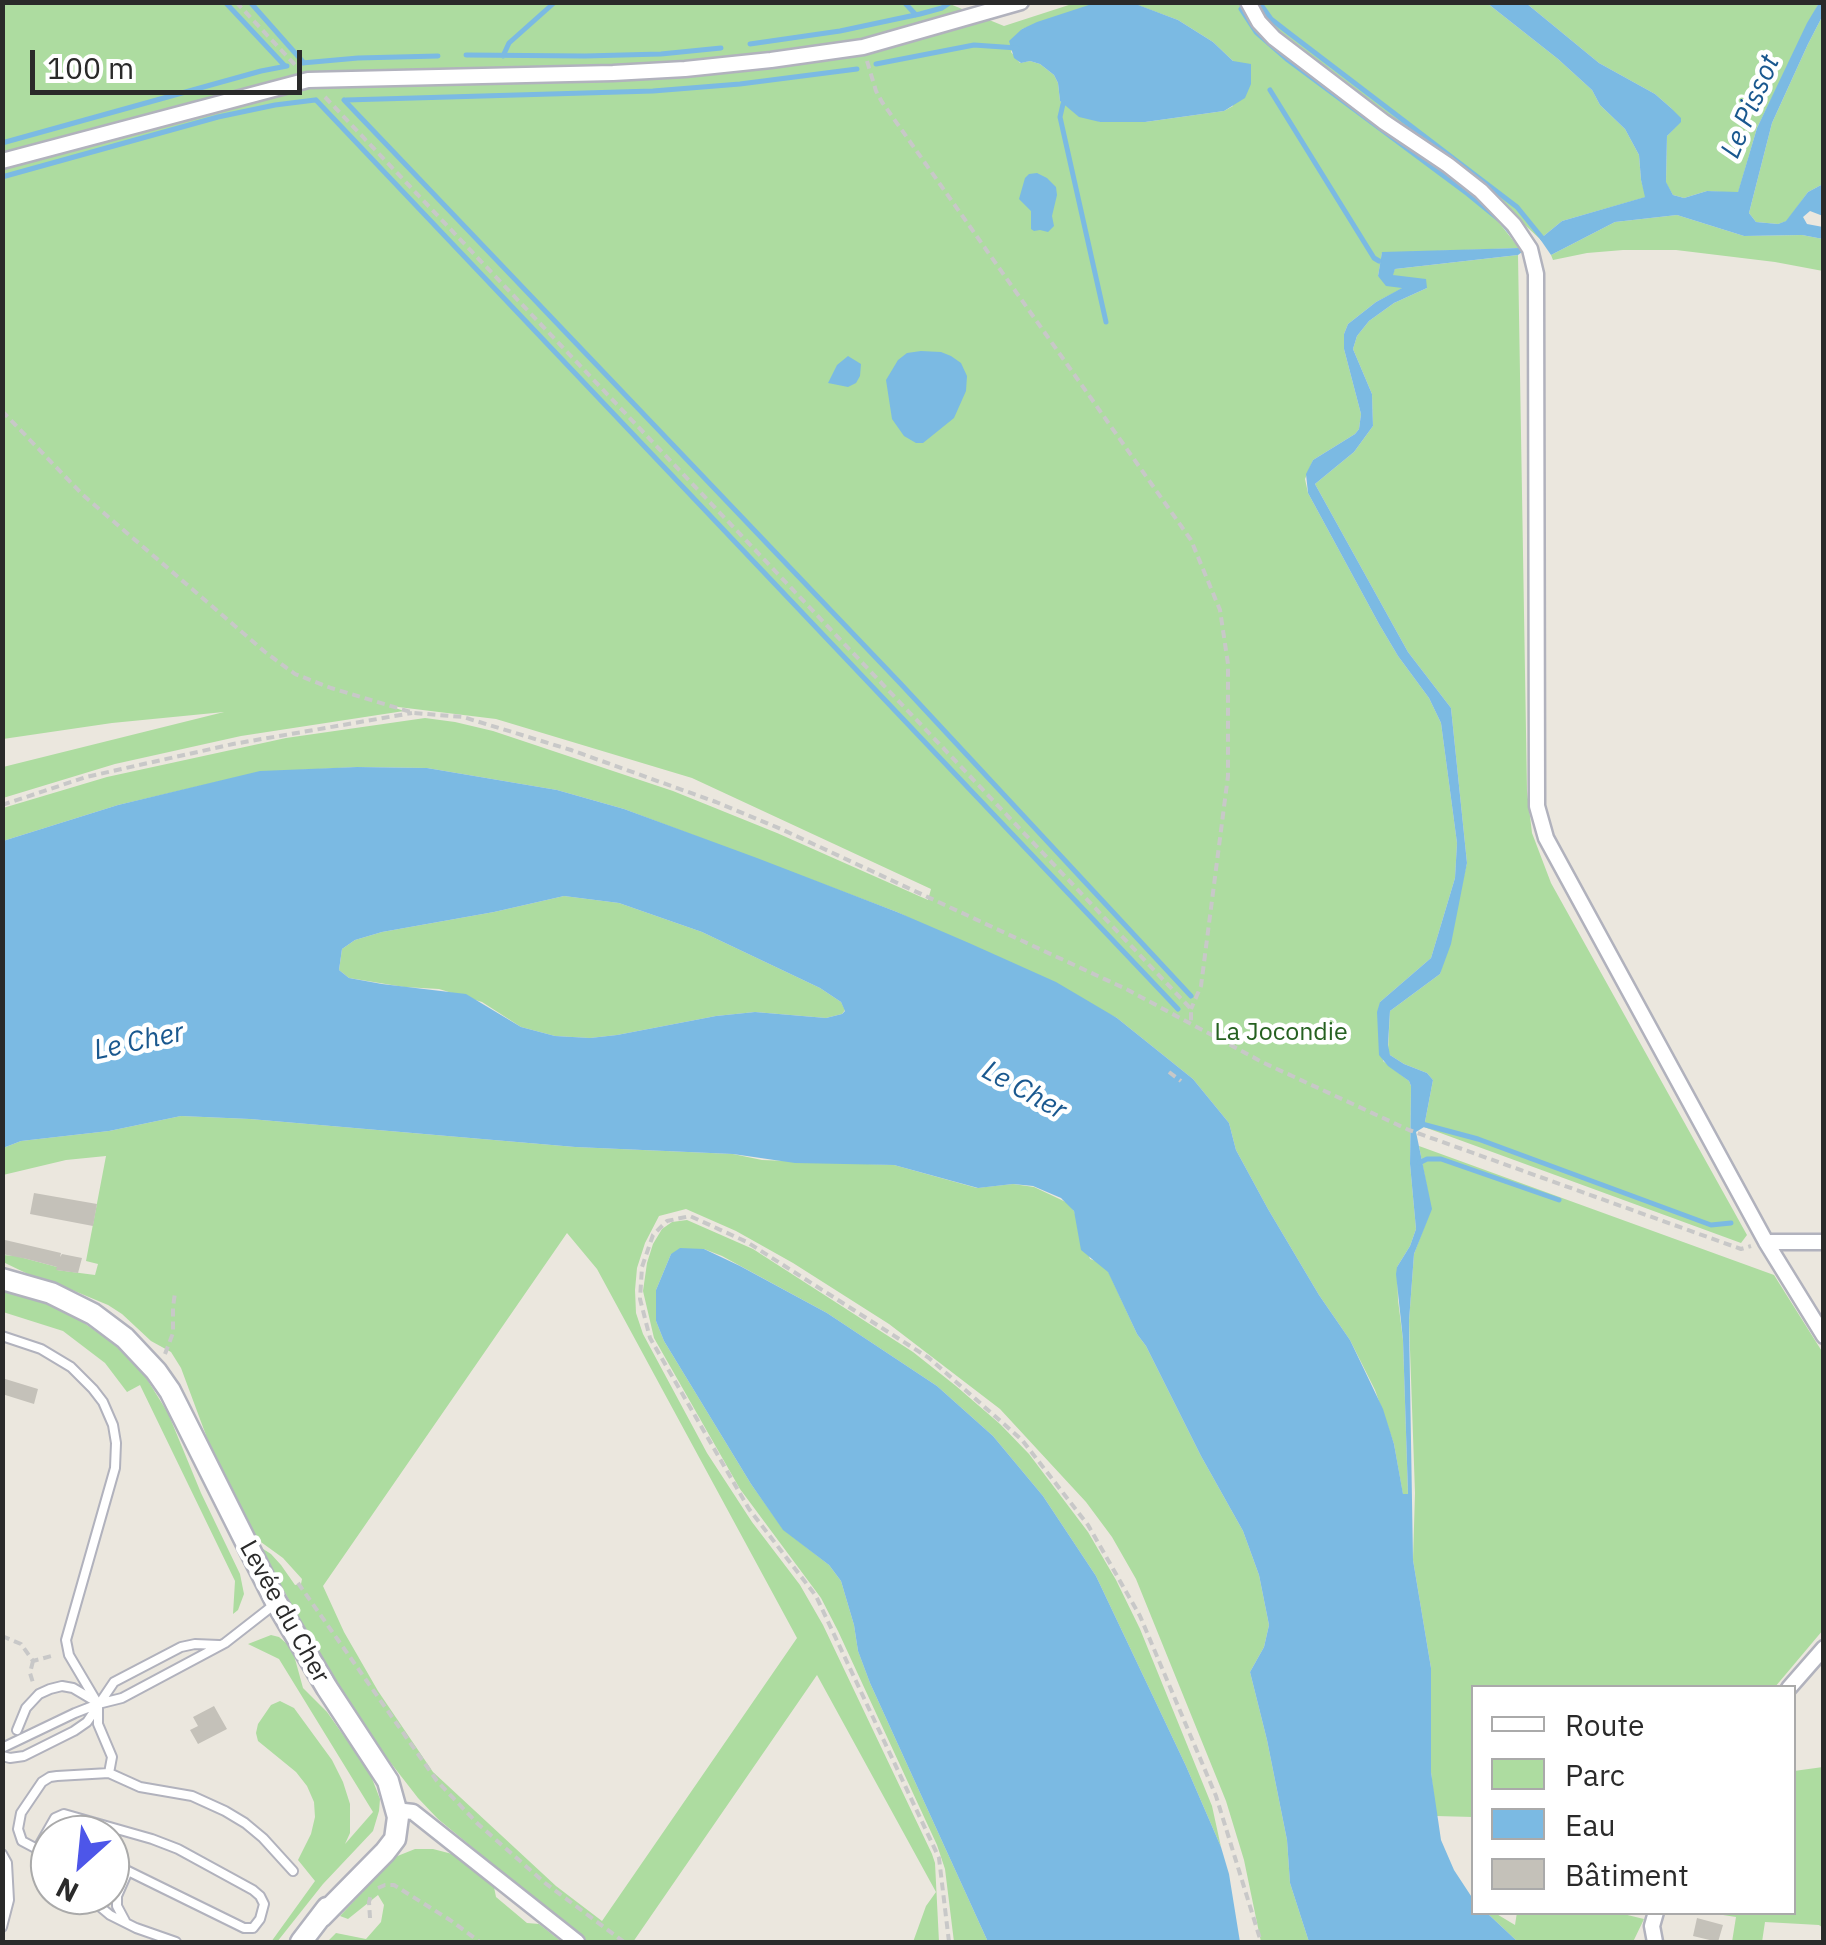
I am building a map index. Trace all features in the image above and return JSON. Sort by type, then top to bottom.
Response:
[{"type":"street","points":[[2,161],[308,80],[685,69],[863,47],[1021,2]]},
{"type":"street","points":[[1248,2],[1274,38],[1481,191],[1514,225],[1530,249],[1536,274],[1537,806],[1546,838],[1766,1242],[1824,1336]]},
{"type":"street","points":[[1766,1242],[1824,1242]]},
{"type":"street","name":"Levée du Cher","points":[[2,1279],[51,1293],[94,1314],[125,1338],[156,1371],[170,1391],[276,1602],[388,1781],[395,1810]]},
{"type":"street","points":[[1792,1685],[1824,1648]]},
{"type":"street","points":[[301,1942],[395,1810],[412,1812],[577,1942]]},
{"type":"street","points":[[1655,1915],[1652,1926],[1655,1942]]},
{"type":"lane","points":[[2,1336],[41,1349],[71,1367],[94,1388],[113,1425],[115,1468],[66,1647],[98,1704],[98,1724],[112,1757],[109,1772]]},
{"type":"lane","points":[[2,1748],[98,1704],[122,1698],[219,1646],[276,1602]]},
{"type":"lane","points":[[2,1756],[24,1756],[74,1731],[87,1722],[114,1682],[181,1647],[219,1646]]},
{"type":"lane","points":[[18,1730],[26,1708],[39,1694],[62,1686],[73,1688],[98,1704]]},
{"type":"lane","points":[[30,1846],[22,1842],[18,1830],[21,1813],[42,1782],[50,1777],[109,1772],[140,1786],[192,1796],[225,1811],[263,1838],[293,1871]]},
{"type":"lane","points":[[130,1833],[178,1849],[253,1890],[264,1904],[263,1912],[253,1928],[244,1928],[130,1872]]},
{"type":"lane","points":[[2,1854],[7,1864],[9,1900],[2,1927]]},
{"type":"lane","points":[[112,1915],[176,1942]]},
{"type":"lane","points":[[121,1915],[125,1921]]},
{"type":"path","points":[[236,2],[1191,1009]]},
{"type":"path","points":[[863,47],[882,102],[1191,540],[1220,610],[1228,664],[1228,776],[1201,986],[1191,1009],[1192,1024]]},
{"type":"path","points":[[2,411],[83,495],[294,674],[414,712],[463,718],[572,750],[716,802],[1126,989],[1264,1063],[1412,1131],[1741,1249],[1766,1242]]},
{"type":"path","points":[[2,805],[86,777],[233,744],[414,712]]},
{"type":"path","points":[[1175,1077],[1181,1068]]},
{"type":"path","points":[[1169,1072],[1181,1081]]},
{"type":"path","points":[[950,1942],[939,1858],[816,1596],[749,1509],[650,1338],[640,1298],[642,1267],[653,1235],[667,1221],[690,1216],[747,1242],[928,1358],[1022,1440],[1088,1524],[1140,1616],[1216,1796],[1260,1942]]},
{"type":"path","points":[[156,1371],[173,1333],[175,1293]]},
{"type":"path","points":[[298,1583],[438,1781],[478,1824],[545,1884],[624,1942]]},
{"type":"path","points":[[2,1636],[22,1644],[33,1661],[30,1673],[39,1694]]},
{"type":"path","points":[[33,1661],[70,1655]]},
{"type":"path","points":[[370,1918],[372,1893],[376,1888],[394,1885],[480,1942]]},
{"type":"green space","name":"La Jocondie","points":[[945,2],[1004,26],[1075,3],[1098,3],[1022,29],[1011,52],[1020,63],[1040,64],[1054,75],[1060,101],[1100,122],[1145,122],[1224,111],[1233,106],[1233,61],[1213,42],[1178,20],[1132,3],[1241,3],[1253,21],[1312,73],[1482,201],[1519,248],[1382,253],[1378,276],[1405,287],[1376,302],[1348,324],[1344,334],[1344,349],[1361,414],[1359,429],[1313,460],[1305,479],[1308,493],[1379,624],[1429,698],[1441,723],[1457,843],[1455,878],[1431,958],[1380,1002],[1383,1061],[1411,1086],[1410,1164],[1416,1229],[1397,1267],[1408,1495],[1403,1495],[1394,1444],[1375,1390],[1350,1340],[1268,1209],[1236,1150],[1229,1123],[1193,1079],[1117,1018],[897,912],[624,809],[557,790],[427,768],[260,772],[118,805],[3,841],[3,808],[107,777],[286,738],[425,718],[493,731],[673,791],[928,900],[931,889],[692,778],[496,719],[390,706],[404,711],[241,736],[115,764],[3,798],[3,767],[224,712],[3,739],[2,3]]},
{"type":"green space","points":[[1255,3],[1487,3],[1592,90],[1600,105],[1625,129],[1639,155],[1646,197],[1562,221],[1540,239],[1491,194],[1278,33]]},
{"type":"green space","points":[[1526,3],[1819,3],[1757,128],[1738,193],[1707,191],[1684,198],[1673,195],[1666,183],[1667,136],[1680,122],[1671,108],[1655,94],[1599,63]]},
{"type":"green space","points":[[1823,15],[1823,184],[1808,192],[1787,221],[1756,222],[1749,213],[1772,123]]},
{"type":"green space","points":[[1677,215],[1744,236],[1802,235],[1823,239],[1823,271],[1676,250],[1623,250],[1553,260],[1551,255],[1615,222]]},
{"type":"green space","points":[[1518,255],[1527,791],[1532,833],[1551,883],[1747,1235],[1741,1243],[1424,1127],[1433,1080],[1427,1073],[1390,1055],[1388,1050],[1390,1011],[1440,974],[1467,863],[1451,708],[1408,652],[1315,484],[1354,452],[1373,426],[1372,394],[1353,349],[1357,336],[1369,321],[1394,303],[1427,288],[1392,275],[1395,269]]},
{"type":"green space","points":[[564,896],[619,903],[702,932],[820,988],[841,1002],[845,1010],[826,1018],[755,1012],[617,1035],[555,1036],[521,1027],[482,1002],[439,989],[349,978],[339,970],[342,949],[355,940]]},
{"type":"green space","points":[[181,1116],[575,1147],[733,1154],[762,1160],[894,1165],[977,1188],[1013,1184],[1034,1187],[1068,1203],[1090,1259],[1108,1271],[1137,1334],[1243,1531],[1259,1575],[1269,1625],[1264,1647],[1250,1672],[1287,1840],[1290,1883],[1309,1942],[1261,1942],[1244,1860],[1226,1801],[1136,1579],[1086,1502],[1000,1409],[889,1324],[793,1263],[686,1209],[659,1216],[645,1243],[635,1290],[636,1313],[643,1334],[707,1453],[800,1585],[823,1625],[932,1854],[935,1863],[939,1942],[913,1942],[926,1906],[936,1892],[817,1675],[633,1942],[587,1942],[438,1819],[373,1740],[322,1660],[260,1547],[271,1554],[295,1585],[301,1584],[302,1579],[283,1558],[254,1537],[171,1352],[151,1341],[108,1305],[3,1262],[3,1255],[16,1256],[57,1270],[95,1275],[98,1264],[86,1261],[106,1156],[66,1160],[3,1175],[3,1148],[21,1141],[109,1131]],"holes":[[[567,1233],[597,1269],[797,1638],[602,1921],[556,1886],[433,1772],[378,1691],[323,1586]]]},
{"type":"green space","points":[[1419,1146],[1774,1275],[1823,1353],[1823,1630],[1777,1685],[1471,1685],[1471,1817],[1436,1816],[1431,1772],[1431,1668],[1413,1560],[1415,1493],[1409,1321],[1414,1254],[1431,1209]]},
{"type":"green space","points":[[687,1220],[753,1249],[913,1352],[1000,1424],[1029,1454],[1088,1532],[1140,1629],[1212,1806],[1221,1847],[1096,1576],[1043,1496],[993,1436],[937,1386],[827,1313],[704,1249],[671,1254],[656,1290],[656,1321],[664,1341],[783,1529],[829,1565],[841,1581],[870,1683],[988,1942],[954,1942],[945,1869],[937,1845],[838,1631],[821,1598],[740,1489],[654,1338],[643,1291],[647,1263],[662,1229],[672,1222]]},
{"type":"green space","points":[[2,1289],[30,1296],[77,1318],[114,1344],[145,1376],[168,1413],[240,1574],[244,1594],[233,1614],[235,1581],[140,1385],[127,1392],[105,1363],[63,1331],[3,1312]]},
{"type":"green space","points":[[271,1635],[292,1648],[303,1688],[327,1712],[363,1763],[380,1799],[373,1831],[323,1884],[277,1942],[271,1942],[315,1881],[298,1860],[315,1817],[307,1786],[258,1741],[258,1724],[271,1705],[280,1701],[294,1708],[332,1760],[350,1804],[350,1833],[345,1844],[373,1812],[279,1659],[248,1644]]},
{"type":"green space","points":[[1823,1767],[1823,1928],[1765,1922],[1762,1942],[1732,1942],[1736,1917],[1723,1915],[1796,1915],[1796,1771]]},
{"type":"green space","points":[[415,1849],[456,1855],[494,1887],[496,1897],[527,1923],[539,1924],[562,1942],[327,1942],[336,1933],[366,1939],[381,1922],[384,1905],[378,1895],[348,1919],[340,1916],[395,1857]]},
{"type":"green space","points":[[1489,1915],[1498,1915],[1515,1925],[1517,1915],[1627,1915],[1644,1919],[1633,1942],[1518,1942]]},
{"type":"water","points":[[1098,2],[1133,3],[1178,20],[1213,42],[1233,61],[1251,64],[1251,84],[1245,98],[1224,111],[1145,122],[1100,122],[1079,117],[1060,101],[1054,75],[1040,64],[1021,63],[1014,58],[1009,41],[1037,22]]},
{"type":"water","points":[[1487,3],[1526,3],[1599,63],[1655,94],[1671,108],[1681,122],[1667,136],[1666,182],[1673,195],[1684,198],[1707,191],[1738,192],[1757,128],[1807,23],[1819,3],[1823,3],[1823,15],[1772,123],[1749,213],[1756,222],[1786,221],[1808,192],[1823,184],[1823,216],[1810,211],[1803,217],[1807,224],[1823,227],[1823,239],[1802,235],[1744,236],[1677,215],[1615,222],[1551,255],[1540,239],[1562,221],[1645,197],[1639,155],[1625,129],[1600,105],[1592,90]]},
{"type":"water","points":[[1037,173],[1056,187],[1054,226],[1048,232],[1031,229],[1031,211],[1019,199],[1025,178]]},
{"type":"water","name":"Le Cher","points":[[1519,248],[1522,252],[1395,269],[1393,275],[1426,279],[1427,288],[1394,303],[1369,321],[1357,336],[1353,349],[1372,394],[1373,426],[1354,452],[1315,484],[1408,652],[1451,708],[1467,863],[1451,944],[1440,974],[1390,1011],[1388,1045],[1390,1055],[1427,1073],[1433,1080],[1424,1127],[1416,1132],[1432,1209],[1414,1254],[1409,1321],[1413,1560],[1431,1668],[1431,1772],[1441,1840],[1471,1896],[1471,1915],[1489,1915],[1518,1942],[1309,1942],[1290,1883],[1287,1840],[1250,1672],[1264,1647],[1269,1625],[1259,1575],[1243,1531],[1108,1272],[1081,1250],[1074,1211],[1061,1198],[1033,1186],[978,1188],[894,1165],[795,1163],[733,1154],[575,1147],[250,1119],[181,1116],[109,1131],[21,1141],[3,1148],[3,841],[118,805],[260,771],[427,768],[557,790],[624,809],[757,858],[897,912],[1056,982],[1117,1018],[1193,1079],[1229,1123],[1236,1150],[1268,1209],[1350,1340],[1383,1409],[1403,1494],[1408,1494],[1403,1340],[1396,1274],[1416,1229],[1410,1164],[1411,1086],[1379,1055],[1377,1012],[1380,1002],[1431,958],[1455,878],[1457,843],[1441,723],[1429,698],[1379,624],[1308,493],[1306,474],[1313,460],[1359,429],[1361,414],[1344,349],[1344,334],[1348,324],[1402,288],[1386,286],[1378,276],[1382,252]],"holes":[[[564,896],[619,903],[702,932],[820,988],[841,1002],[845,1011],[826,1018],[755,1012],[617,1035],[555,1036],[521,1027],[466,994],[349,978],[339,970],[342,949],[355,940]]]},
{"type":"water","points":[[907,353],[951,356],[961,363],[967,376],[966,391],[954,418],[923,443],[916,443],[904,436],[892,419],[886,380],[898,360]]},
{"type":"water","points":[[848,356],[861,364],[856,383],[848,387],[828,383],[837,365]]},
{"type":"water","points":[[680,1248],[704,1249],[740,1266],[827,1313],[937,1386],[993,1436],[1043,1496],[1096,1576],[1186,1766],[1221,1847],[1240,1942],[988,1942],[870,1683],[841,1581],[829,1565],[783,1530],[664,1341],[656,1321],[656,1290],[671,1254]]},
{"type":"building","points":[[34,1193],[97,1204],[93,1226],[30,1214]]},
{"type":"building","points":[[5,1240],[61,1253],[60,1257],[62,1254],[82,1258],[78,1273],[2,1254]]},
{"type":"building","points":[[2,1378],[38,1389],[34,1404],[2,1394]]},
{"type":"building","points":[[214,1706],[227,1729],[198,1744],[190,1730],[198,1726],[193,1717]]},
{"type":"building","points":[[1697,1918],[1723,1925],[1718,1942],[1693,1936]]},
{"type":"waterway","points":[[225,2],[285,66]]},
{"type":"waterway","points":[[250,2],[304,63]]},
{"type":"waterway","points":[[503,56],[509,43],[555,2]]},
{"type":"waterway","points":[[904,2],[916,15]]},
{"type":"waterway","points":[[750,44],[840,31],[920,14],[951,2]]},
{"type":"waterway","points":[[1259,2],[1271,19],[1517,207],[1543,239]]},
{"type":"waterway","points":[[1241,9],[1256,32],[1288,60],[1468,194],[1515,238]]},
{"type":"waterway","points":[[876,64],[974,45],[1017,48]]},
{"type":"waterway","points":[[466,55],[661,54],[721,48]]},
{"type":"waterway","points":[[302,63],[438,56]]},
{"type":"waterway","points":[[2,143],[287,66]]},
{"type":"waterway","points":[[346,100],[653,91],[857,69]]},
{"type":"waterway","points":[[1270,90],[1379,261]]},
{"type":"waterway","points":[[2,177],[218,117],[315,100]]},
{"type":"waterway","points":[[316,100],[1178,1009]]},
{"type":"waterway","points":[[344,100],[900,683],[1191,996]]},
{"type":"waterway","points":[[1063,104],[1060,117],[1106,322]]},
{"type":"waterway","points":[[1422,1124],[1478,1139],[1711,1225],[1731,1223]]},
{"type":"waterway","points":[[1419,1163],[1441,1159],[1559,1200]]},
{"type":"water label","name":"Le Pissot","points":[[1751,107]]}]
